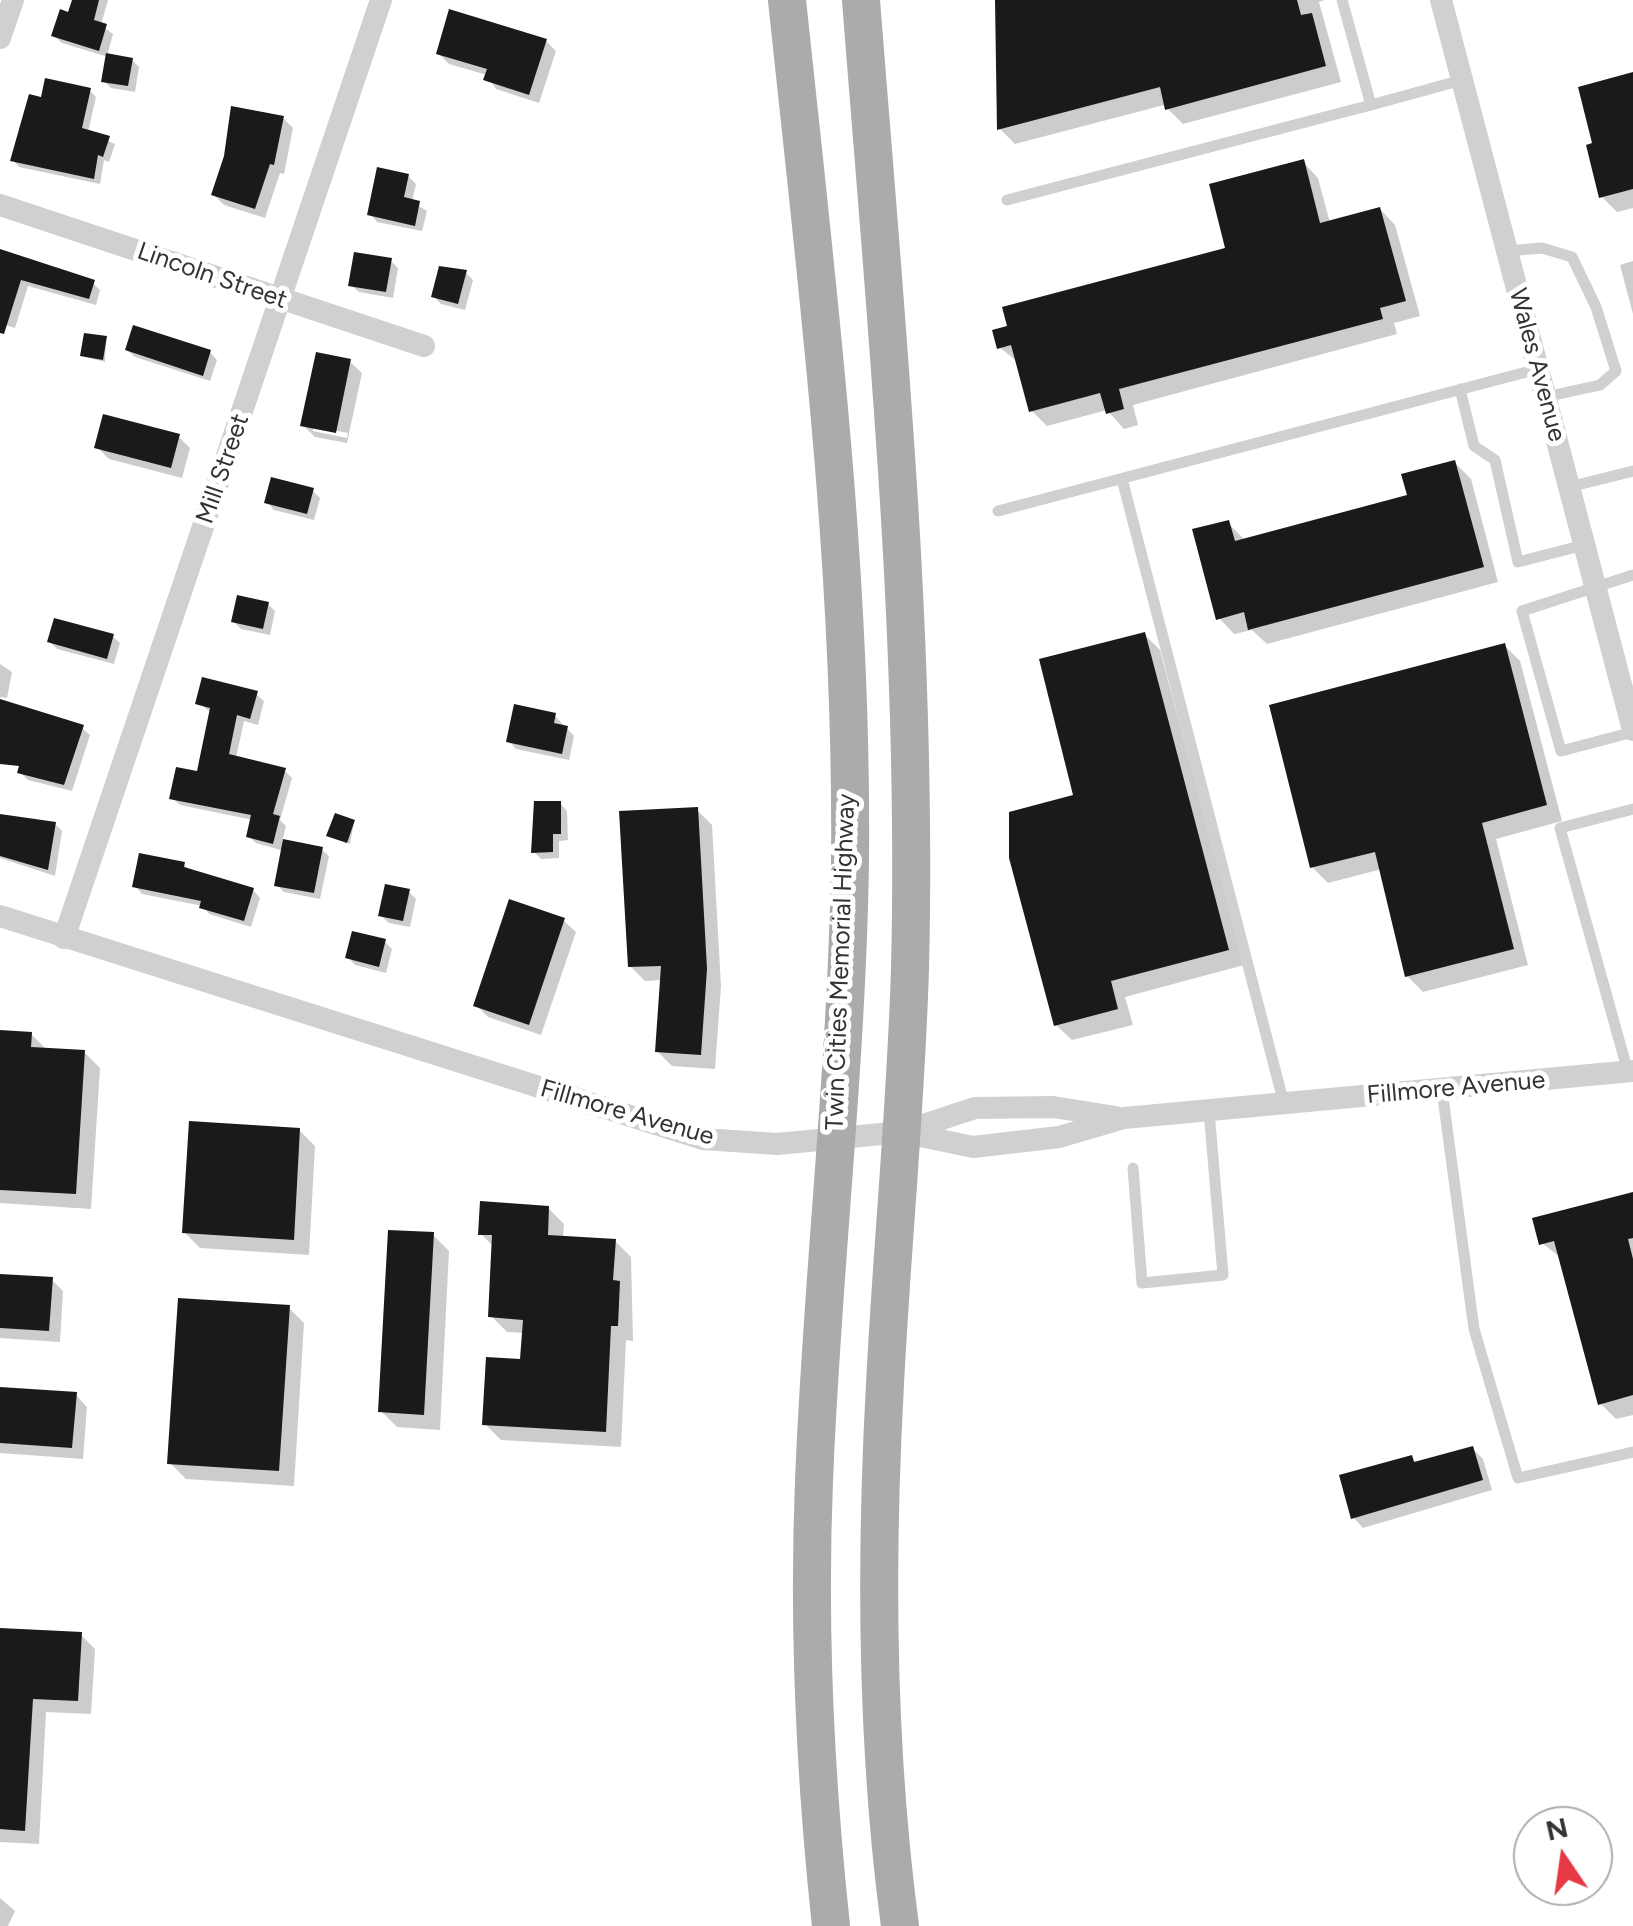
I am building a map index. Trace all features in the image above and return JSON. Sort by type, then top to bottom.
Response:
[{"type":"main road","name":"Twin Cities Memorial Highway","points":[[787,0],[837,518],[848,728],[850,860],[814,1479],[815,1776],[831,1926]]},
{"type":"main road","points":[[862,0],[900,498],[913,760],[902,1132],[880,1501],[880,1728],[900,1926]]},
{"type":"street","points":[[0,38],[13,0]]},
{"type":"street","name":"Mill Street","points":[[64,938],[381,0]]},
{"type":"street","name":"Wales Avenue","points":[[1441,0],[1633,731]]},
{"type":"street","name":"Lincoln Street","points":[[0,205],[424,346]]},
{"type":"street","name":"Fillmore Avenue","points":[[0,916],[704,1139],[777,1144],[902,1132],[973,1147],[1059,1138],[1124,1118],[1631,1072]]},
{"type":"street","points":[[902,1132],[975,1108],[1053,1107],[1124,1118]]},
{"type":"lane","points":[[1342,0],[1371,105]]},
{"type":"lane","points":[[1007,200],[1462,80]]},
{"type":"lane","points":[[1507,251],[1542,248],[1572,257],[1596,307],[1616,371],[1600,385],[1546,397]]},
{"type":"lane","points":[[998,512],[1538,369]]},
{"type":"lane","points":[[1460,389],[1474,446],[1495,460],[1518,562],[1584,545]]},
{"type":"lane","points":[[1569,487],[1633,472]]},
{"type":"lane","points":[[1122,478],[1284,1104]]},
{"type":"lane","points":[[1633,575],[1522,611],[1562,751],[1633,731]]},
{"type":"lane","points":[[1631,1072],[1560,828],[1633,808]]},
{"type":"lane","points":[[1442,1090],[1474,1328],[1518,1478],[1633,1452]]},
{"type":"lane","points":[[1133,1168],[1142,1283],[1223,1275],[1210,1110]]},
{"type":"building","points":[[72,0],[99,0],[94,20],[107,24],[99,51],[51,36],[60,9],[68,12]]},
{"type":"building","points":[[995,0],[1297,0],[1301,15],[1312,13],[1326,66],[1165,110],[1160,87],[997,130]]},
{"type":"building","points":[[449,9],[547,39],[529,95],[483,80],[487,69],[436,54]]},
{"type":"building","points":[[106,53],[133,58],[128,86],[101,82]]},
{"type":"building","points":[[1633,72],[1633,189],[1599,198],[1586,145],[1592,143],[1578,87]]},
{"type":"building","points":[[45,78],[91,88],[82,128],[110,136],[103,157],[98,155],[94,179],[10,161],[29,94],[41,97]]},
{"type":"building","points":[[231,106],[284,116],[274,165],[270,164],[255,209],[211,195],[224,156]]},
{"type":"building","points":[[1304,159],[1320,223],[1380,207],[1406,301],[1380,308],[1383,319],[1119,389],[1124,409],[1106,414],[1100,393],[1029,412],[1011,345],[997,349],[992,330],[1007,326],[1002,307],[1225,248],[1209,184]]},
{"type":"building","points":[[377,167],[409,174],[404,197],[420,201],[415,226],[367,215]]},
{"type":"building","points":[[0,249],[95,280],[89,299],[21,280],[4,334],[0,333]]},
{"type":"building","points":[[354,252],[392,258],[386,292],[348,286]]},
{"type":"building","points":[[439,266],[467,270],[458,304],[431,297]]},
{"type":"building","points":[[133,325],[211,350],[203,376],[125,350]]},
{"type":"building","points":[[84,333],[107,336],[103,360],[80,356]]},
{"type":"building","points":[[316,352],[351,359],[336,433],[300,426]]},
{"type":"building","points":[[103,414],[180,434],[171,468],[94,448]]},
{"type":"building","points":[[1455,460],[1484,567],[1248,630],[1244,612],[1216,620],[1192,529],[1229,520],[1235,541],[1407,495],[1401,474]]},
{"type":"building","points":[[271,477],[314,488],[307,514],[264,503]]},
{"type":"building","points":[[237,595],[269,602],[263,629],[231,622]]},
{"type":"building","points":[[54,618],[114,634],[107,659],[47,642]]},
{"type":"building","points":[[1145,632],[1229,950],[1111,981],[1118,1009],[1054,1026],[1009,858],[1009,812],[1073,795],[1039,659]]},
{"type":"building","points":[[1505,643],[1547,805],[1482,823],[1514,949],[1405,977],[1375,852],[1310,868],[1269,705]]},
{"type":"building","points":[[202,677],[258,691],[250,719],[237,715],[229,754],[286,768],[273,814],[280,816],[273,844],[246,837],[251,815],[169,799],[176,767],[197,771],[210,708],[195,704]]},
{"type":"building","points":[[0,699],[84,725],[64,785],[17,773],[19,766],[0,764]]},
{"type":"building","points":[[514,704],[556,713],[554,723],[568,726],[562,754],[506,742]]},
{"type":"building","points":[[534,801],[561,801],[561,834],[553,834],[553,852],[531,853]]},
{"type":"building","points":[[698,807],[707,969],[701,1055],[655,1052],[661,966],[628,967],[619,811]]},
{"type":"building","points":[[335,813],[355,820],[347,843],[326,836]]},
{"type":"building","points":[[0,814],[56,822],[48,870],[0,856]]},
{"type":"building","points":[[283,839],[323,847],[314,893],[274,886]]},
{"type":"building","points":[[139,853],[185,862],[184,867],[254,888],[244,921],[199,908],[201,901],[132,887]]},
{"type":"building","points":[[385,884],[410,889],[403,921],[378,916]]},
{"type":"building","points":[[509,899],[565,918],[529,1025],[473,1006]]},
{"type":"building","points":[[352,931],[386,939],[379,967],[345,958]]},
{"type":"building","points":[[0,1030],[32,1032],[31,1047],[85,1050],[76,1194],[0,1190]]},
{"type":"building","points":[[189,1121],[300,1128],[294,1240],[182,1233]]},
{"type":"building","points":[[1633,1192],[1633,1238],[1628,1239],[1633,1259],[1633,1395],[1598,1405],[1554,1241],[1539,1245],[1532,1218]]},
{"type":"building","points":[[480,1201],[549,1206],[548,1235],[616,1239],[613,1280],[620,1281],[618,1326],[611,1326],[606,1432],[482,1425],[486,1357],[520,1359],[523,1320],[488,1317],[492,1235],[478,1235]]},
{"type":"building","points":[[388,1230],[434,1232],[424,1415],[378,1412]]},
{"type":"building","points":[[0,1274],[53,1277],[49,1331],[0,1328]]},
{"type":"building","points":[[178,1298],[290,1305],[279,1471],[167,1464]]},
{"type":"building","points":[[0,1387],[77,1392],[72,1448],[0,1443]]},
{"type":"building","points":[[1473,1446],[1483,1480],[1351,1519],[1339,1475],[1412,1455],[1414,1462]]},
{"type":"building","points":[[0,1628],[82,1632],[78,1701],[33,1699],[25,1831],[0,1829]]}]
